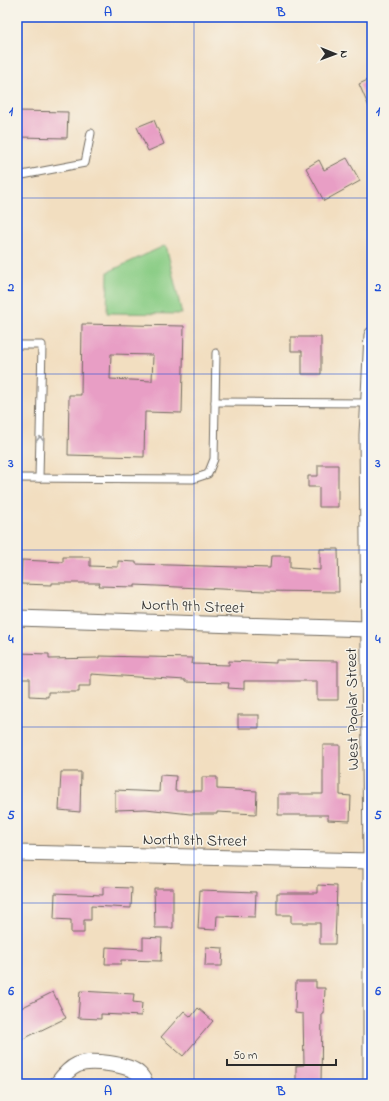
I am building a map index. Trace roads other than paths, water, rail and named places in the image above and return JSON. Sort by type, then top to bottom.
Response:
[{"type":"street","name":"West Poplar Street","points":[[371,1084],[371,861],[368,629],[369,435],[367,403],[372,335]]},
{"type":"street","name":"North 9th Street","points":[[17,618],[368,629]]},
{"type":"street","name":"North 8th Street","points":[[17,853],[371,861]]},
{"type":"street","points":[[56,1084],[63,1075],[77,1064],[99,1063],[118,1065],[139,1073],[146,1084]]},
{"type":"lane","points":[[17,176],[85,163],[91,133]]},
{"type":"lane","points":[[17,345],[42,345],[40,478]]},
{"type":"lane","points":[[17,478],[193,479],[208,474],[214,459],[216,353]]},
{"type":"lane","points":[[215,402],[367,403]]}]
